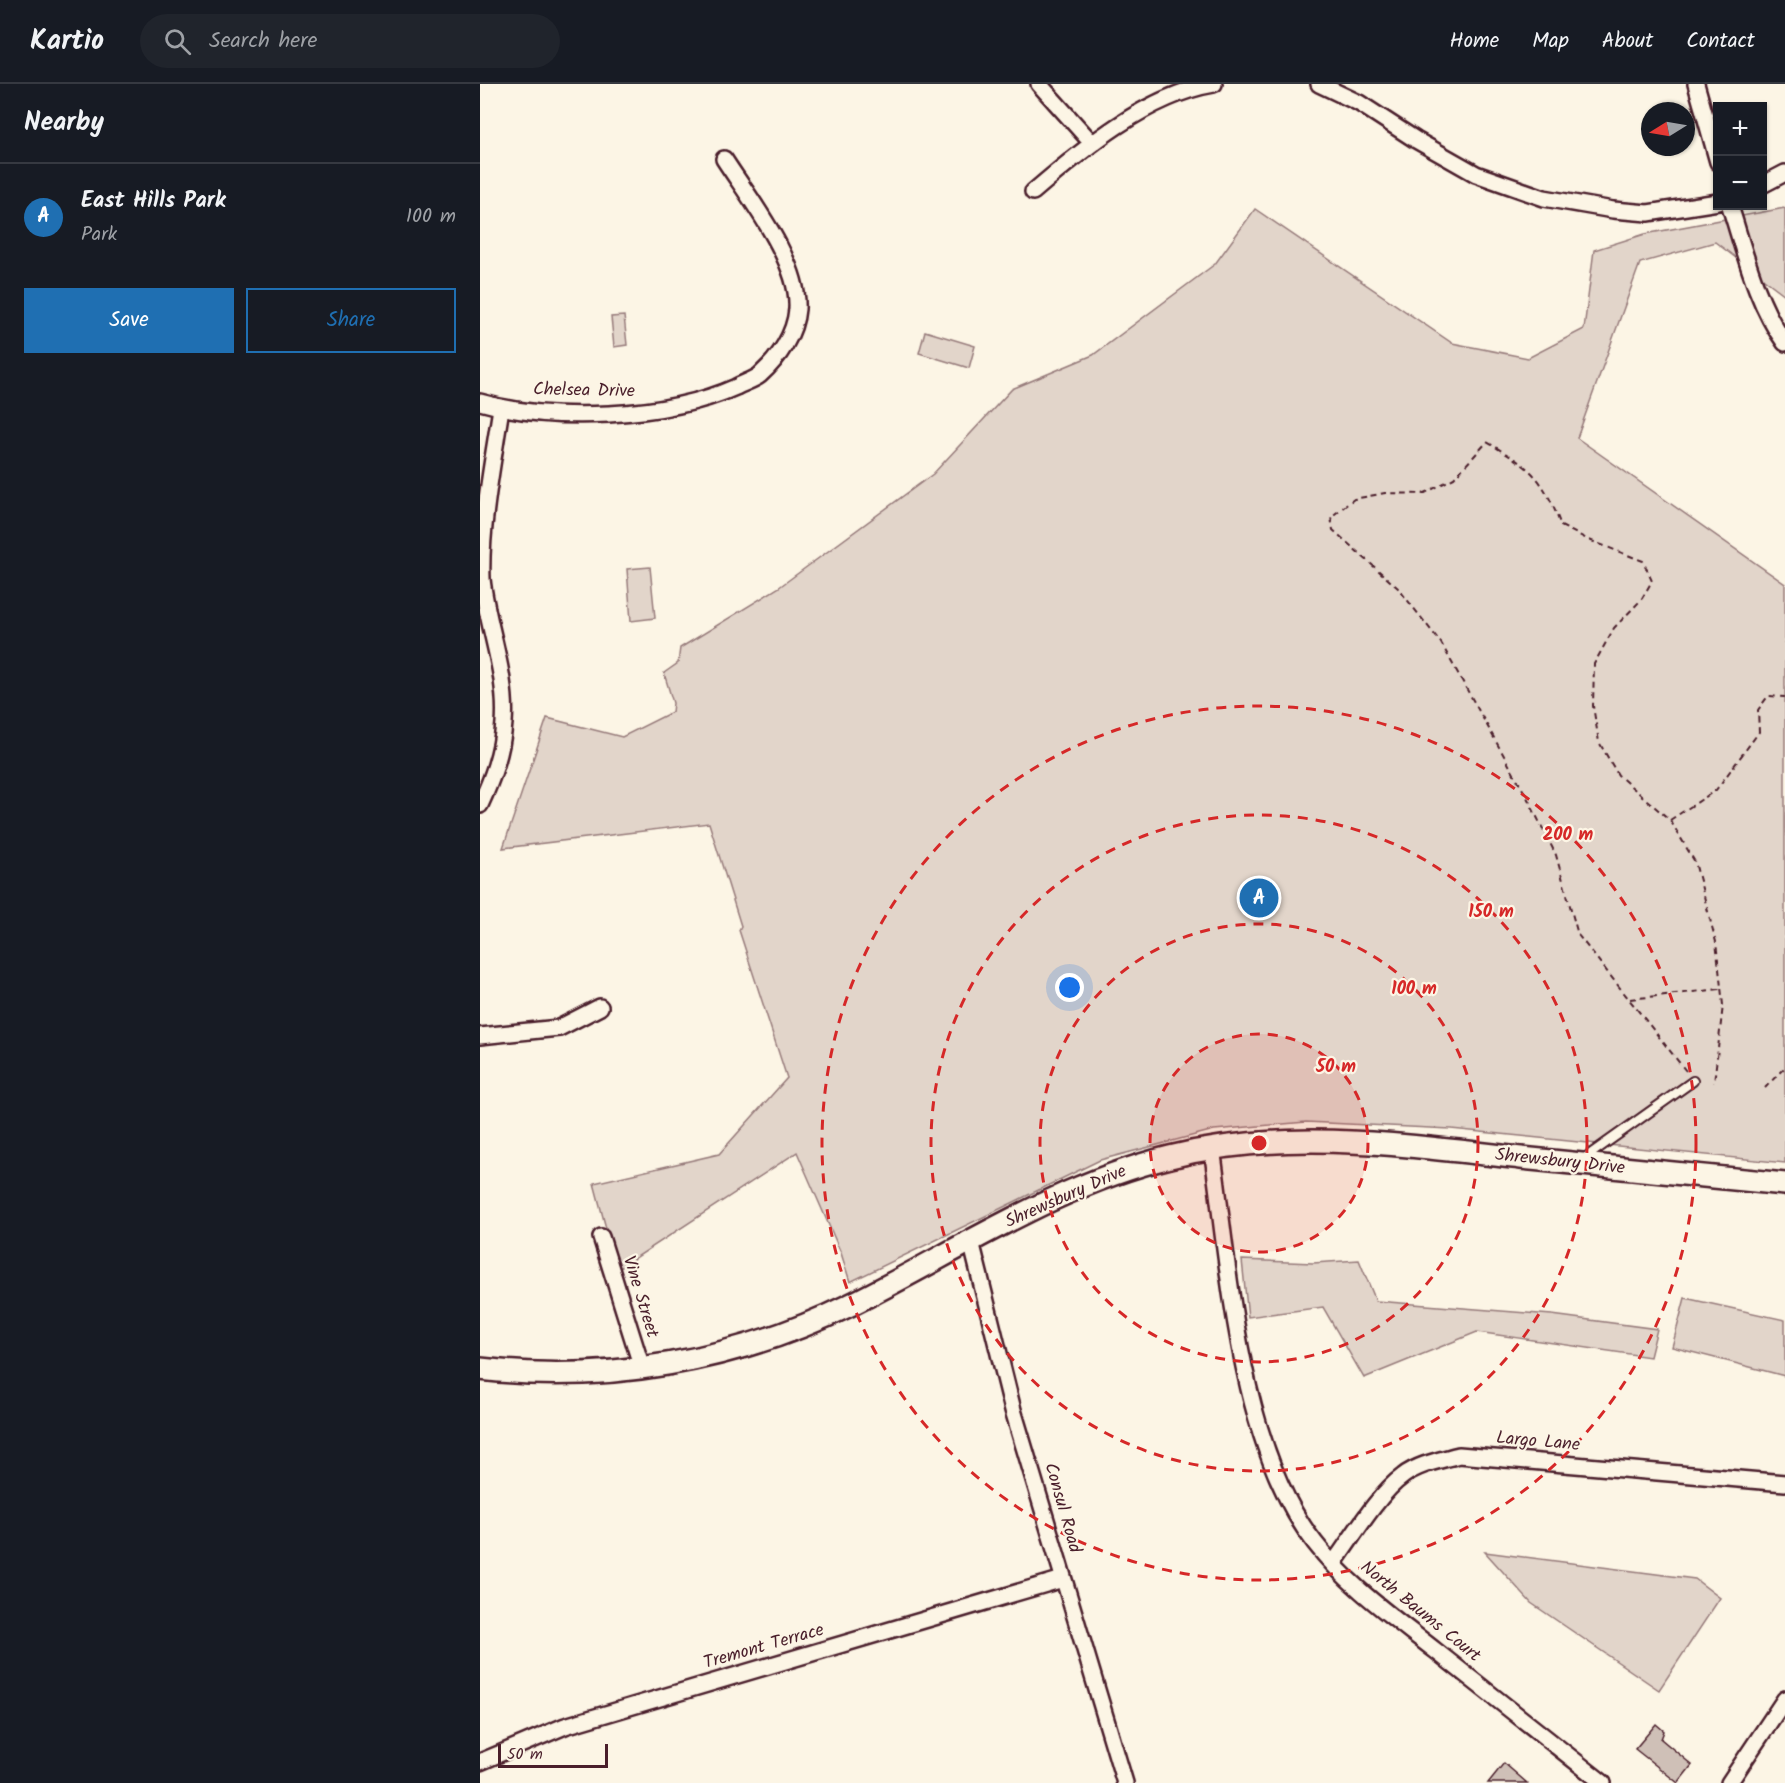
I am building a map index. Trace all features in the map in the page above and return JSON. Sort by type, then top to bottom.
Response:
[{"type":"main road","name":"Shrewsbury Drive","points":[[480,1369],[559,1374],[642,1368],[738,1348],[809,1323],[1033,1208],[1095,1180],[1145,1163],[1212,1148],[1270,1143],[1378,1143],[1785,1184]]},
{"type":"street","points":[[1040,84],[1091,142]]},
{"type":"street","points":[[1032,192],[1091,142],[1157,104],[1195,87],[1214,84]]},
{"type":"street","points":[[1321,84],[1359,103],[1416,140],[1476,174],[1544,198],[1613,210],[1648,213],[1713,203]]},
{"type":"street","points":[[1696,84],[1716,156]]},
{"type":"street","name":"Chelsea Drive","points":[[480,402],[501,408],[579,414],[635,412],[689,403],[726,391],[759,376],[789,339],[797,308],[793,274],[724,159]]},
{"type":"street","points":[[1767,182],[1785,172]]},
{"type":"street","points":[[1731,210],[1756,290],[1771,323],[1785,343]]},
{"type":"street","points":[[480,806],[496,768],[505,722],[502,688],[482,579],[482,533],[501,408]]},
{"type":"street","points":[[480,1036],[559,1028],[600,1007]]},
{"type":"street","name":"North Baums Court","points":[[1212,1148],[1238,1329],[1250,1395],[1266,1448],[1287,1497],[1314,1542],[1351,1584],[1603,1783]]},
{"type":"street","name":"Vine Street","points":[[601,1237],[642,1368]]},
{"type":"street","name":"Consul Road","points":[[971,1241],[1013,1410],[1125,1783]]},
{"type":"street","name":"Largo Lane","points":[[1333,1564],[1392,1486],[1404,1474],[1434,1461],[1459,1455],[1785,1483]]},
{"type":"street","name":"Tremont Terrace","points":[[480,1762],[566,1726],[1062,1579]]},
{"type":"street","points":[[1729,1783],[1785,1700]]},
{"type":"lane","points":[[1576,1164],[1693,1081]]},
{"type":"path","points":[[1693,1081],[1578,935],[1556,855],[1527,797],[1441,643],[1398,588],[1333,531],[1331,517],[1354,499],[1385,492],[1423,494],[1454,478],[1487,442],[1527,466],[1549,494],[1561,526],[1588,540],[1643,561],[1652,581],[1641,600],[1614,628],[1594,664],[1593,706],[1599,742],[1618,775],[1670,820],[1695,862],[1716,942],[1723,1005],[1714,1083]]},
{"type":"path","points":[[1670,820],[1716,790],[1759,732],[1758,710],[1768,696],[1785,697]]},
{"type":"path","points":[[1630,999],[1721,989]]},
{"type":"path","points":[[1765,1088],[1785,1066]]},
{"type":"shaded area","points":[[1785,208],[1785,295],[1715,242],[1640,263],[1577,438],[1785,584],[1785,1163],[1451,1129],[1306,1122],[1214,1130],[1100,1160],[850,1282],[841,1253],[797,1152],[617,1270],[594,1183],[719,1154],[787,1078],[739,930],[741,926],[709,823],[503,848],[547,718],[622,737],[672,712],[673,703],[664,673],[678,663],[680,648],[778,588],[933,474],[1012,389],[1093,355],[1215,264],[1255,209],[1452,343],[1528,358],[1584,329],[1594,250],[1645,234]]},
{"type":"shaded area","points":[[624,316],[627,345],[614,347],[611,317]]},
{"type":"shaded area","points":[[925,331],[975,346],[969,368],[919,353]]},
{"type":"shaded area","points":[[650,567],[655,618],[631,621],[627,569]]},
{"type":"shaded area","points":[[1242,1260],[1313,1263],[1359,1260],[1376,1301],[1552,1315],[1657,1329],[1650,1357],[1477,1332],[1364,1378],[1323,1307],[1248,1317]]},
{"type":"shaded area","points":[[1685,1298],[1785,1320],[1785,1376],[1672,1347]]},
{"type":"shaded area","points":[[1485,1552],[1695,1579],[1720,1598],[1659,1690],[1531,1603]]},
{"type":"building","points":[[1656,1724],[1664,1731],[1661,1739],[1692,1765],[1678,1783],[1635,1749]]},
{"type":"building","points":[[1504,1763],[1527,1783],[1488,1783]]},
{"type":"place","name":"East Hills Park","points":[[1259,898]]}]
